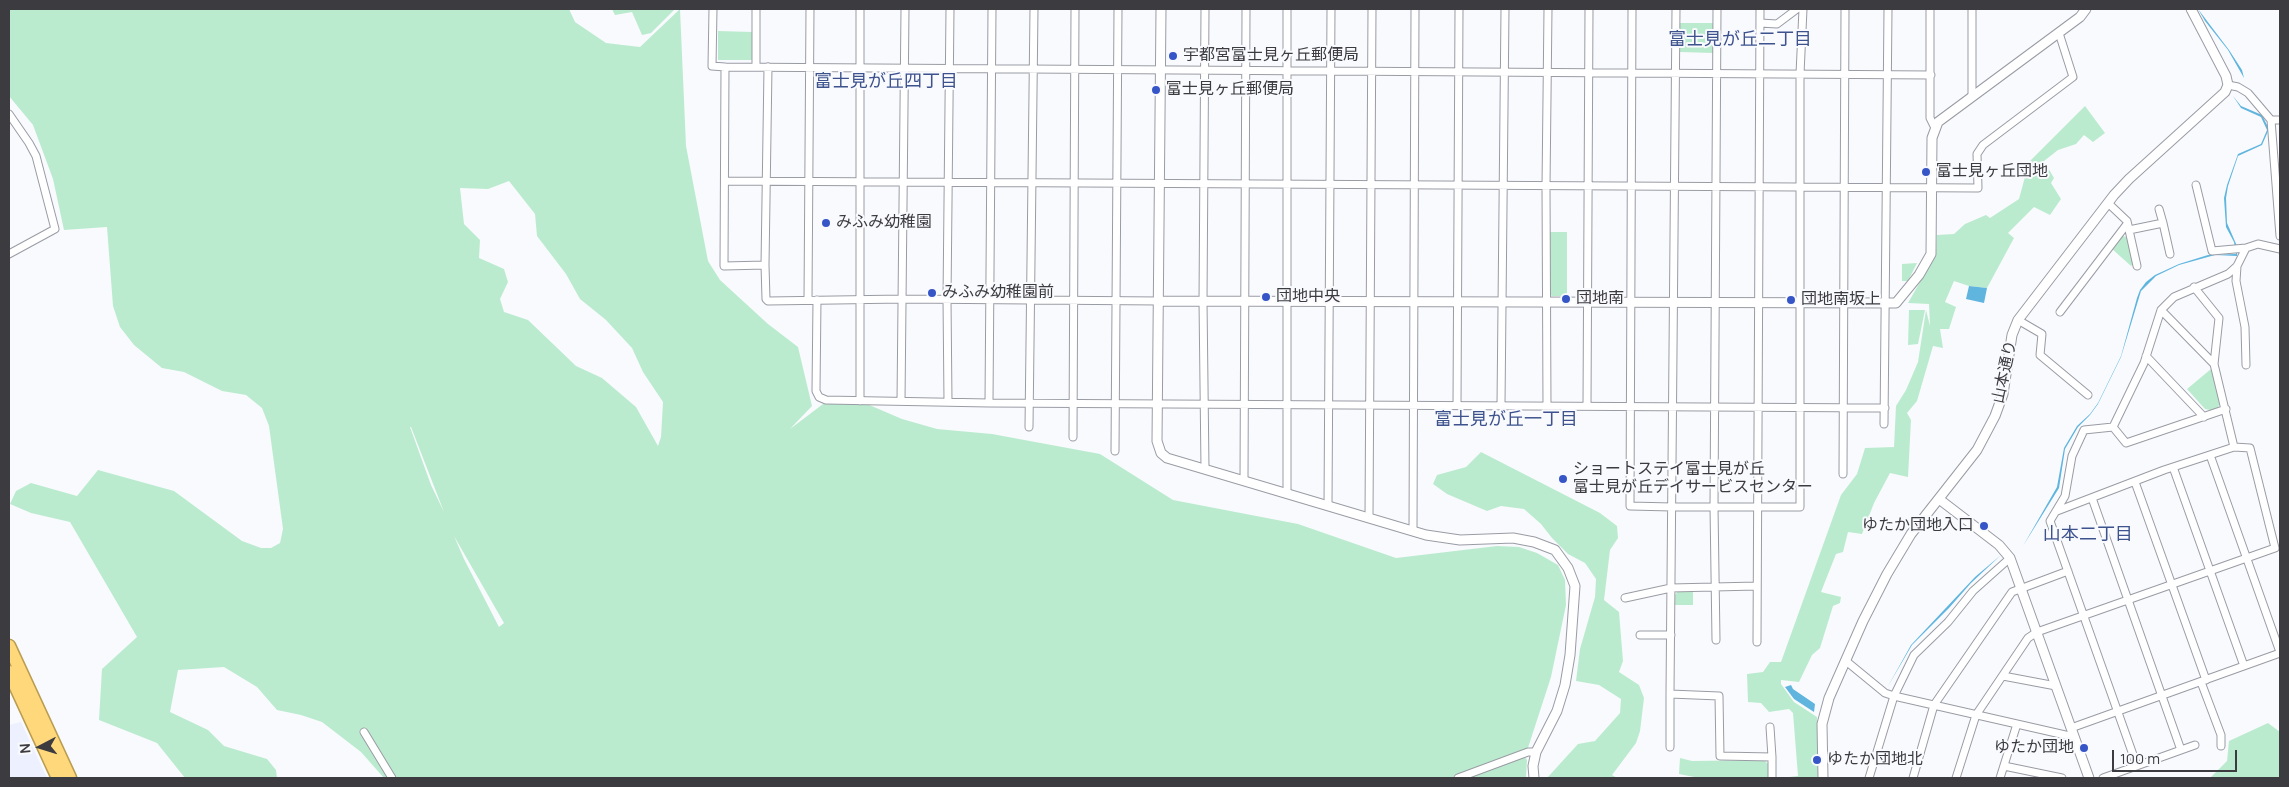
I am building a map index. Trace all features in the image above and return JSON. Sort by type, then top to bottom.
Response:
[{"type":"highway","points":[[9,646],[70,778]]},
{"type":"highway","points":[[9,672],[58,778]]},
{"type":"street","points":[[713,9],[712,66],[725,67],[1245,72],[1931,75]]},
{"type":"street","points":[[756,9],[756,67]]},
{"type":"street","points":[[808,300],[810,9]]},
{"type":"street","points":[[860,9],[860,401]]},
{"type":"street","points":[[901,401],[905,9]]},
{"type":"street","points":[[948,402],[947,299],[950,9]]},
{"type":"street","points":[[989,403],[992,9]]},
{"type":"street","points":[[1030,427],[1034,9]]},
{"type":"street","points":[[1073,437],[1075,9]]},
{"type":"street","points":[[1115,451],[1118,9]]},
{"type":"street","points":[[1161,9],[1160,301],[1157,441],[1161,453],[1166,458],[1426,535],[1460,540],[1513,538],[1534,542],[1555,550],[1568,568],[1574,586],[1570,656],[1565,685],[1557,711],[1536,752],[1533,766],[1534,778]]},
{"type":"street","points":[[1205,9],[1203,302],[1205,469]]},
{"type":"street","points":[[1244,481],[1246,9]]},
{"type":"street","points":[[1287,494],[1288,9]]},
{"type":"street","points":[[1328,506],[1331,9]]},
{"type":"street","points":[[1369,518],[1372,185],[1370,72],[1372,9]]},
{"type":"street","points":[[1412,531],[1415,9]]},
{"type":"street","points":[[1457,405],[1459,9]]},
{"type":"street","points":[[1501,405],[1505,9]]},
{"type":"street","points":[[1547,406],[1546,186],[1548,9]]},
{"type":"street","points":[[1587,406],[1589,9]]},
{"type":"street","points":[[1632,9],[1630,506],[1672,508],[1800,507],[1800,74],[1803,9]]},
{"type":"street","points":[[1670,747],[1676,9]]},
{"type":"street","points":[[1716,640],[1714,507],[1717,9]]},
{"type":"street","points":[[1757,642],[1760,9]]},
{"type":"street","points":[[1760,23],[1778,24],[1797,9]]},
{"type":"street","points":[[1843,474],[1845,9]]},
{"type":"street","points":[[1884,424],[1888,9]]},
{"type":"street","points":[[1930,9],[1930,118],[1935,128]]},
{"type":"street","points":[[1972,9],[1972,97]]},
{"type":"street","points":[[768,67],[765,265],[766,299],[768,301],[947,299],[1203,302],[1886,304],[1896,303],[1900,300],[1928,261],[1932,246],[1932,138],[1938,122],[2080,17],[2086,9]]},
{"type":"street","points":[[2191,9],[2226,76],[2228,85],[2238,87],[2248,93],[2271,120],[2280,236]]},
{"type":"street","points":[[725,181],[1978,188],[1977,154],[1983,145],[2073,77],[2059,33]]},
{"type":"street","points":[[725,67],[724,266],[765,265]]},
{"type":"street","name":"山本通り","points":[[1823,778],[1824,715],[1829,698],[1863,621],[1887,574],[1911,534],[1977,450],[1995,416],[2004,394],[2012,335],[2018,320],[2108,203],[2129,179],[2224,92],[2228,85]]},
{"type":"street","points":[[9,114],[29,142],[36,156],[55,229],[9,254]]},
{"type":"street","points":[[2271,120],[2280,120]]},
{"type":"street","points":[[2196,185],[2212,251],[2246,248],[2258,244],[2280,249]]},
{"type":"street","points":[[2108,203],[2128,227],[2137,266]]},
{"type":"street","points":[[2159,209],[2170,254]]},
{"type":"street","points":[[2060,312],[2128,227],[2163,223]]},
{"type":"street","points":[[2113,427],[2129,397],[2146,356],[2161,310],[2174,297],[2228,274],[2237,266],[2246,248]]},
{"type":"street","points":[[2237,266],[2236,281],[2244,327],[2246,365]]},
{"type":"street","points":[[2194,287],[2219,318],[2214,364],[2234,447]]},
{"type":"street","points":[[817,300],[816,391],[826,400],[989,403],[1885,408]]},
{"type":"street","points":[[2161,310],[2214,364]]},
{"type":"street","points":[[2018,320],[2042,334],[2040,355],[2088,394]]},
{"type":"street","points":[[2146,356],[2204,417]]},
{"type":"street","points":[[2113,427],[2126,444],[2226,409]]},
{"type":"street","points":[[2113,427],[2084,430],[2072,456],[2065,496],[2050,521],[2137,766]]},
{"type":"street","points":[[1956,778],[1976,715],[2028,638],[2037,632],[2275,548],[2250,448],[2234,447],[2174,467],[2057,511]]},
{"type":"street","points":[[1846,661],[1885,693],[1894,696],[2017,724],[2073,732],[2118,712],[2280,653],[2210,455]]},
{"type":"street","points":[[2174,467],[2244,666]]},
{"type":"street","points":[[2135,482],[2204,681],[2221,735],[2222,746]]},
{"type":"street","points":[[2092,498],[2181,750]]},
{"type":"street","points":[[1939,499],[1999,545],[2010,558],[2089,778]]},
{"type":"street","points":[[1869,778],[1894,696],[1914,655],[1948,622],[1973,591],[2010,558]]},
{"type":"street","points":[[1913,778],[1934,705],[2012,592],[2021,587],[2068,571]]},
{"type":"street","points":[[1625,598],[1671,588],[1757,586]]},
{"type":"street","points":[[1640,635],[1671,635]]},
{"type":"street","points":[[2003,676],[2056,686]]},
{"type":"street","points":[[1670,694],[1719,696],[1720,756],[1772,757]]},
{"type":"street","points":[[2000,778],[2017,724]]},
{"type":"street","points":[[1770,727],[1772,778]]},
{"type":"street","points":[[364,732],[392,778]]},
{"type":"street","points":[[2103,778],[2195,745]]},
{"type":"street","points":[[1458,778],[1528,752],[1536,752]]},
{"type":"street","points":[[2004,766],[2062,778]]},
{"type":"shaded area","points":[[21,722],[47,778],[9,778],[9,725]]},
{"type":"green space","points":[[9,9],[569,9],[575,22],[606,43],[640,47],[680,9],[686,146],[708,261],[720,280],[768,324],[798,347],[812,406],[790,429],[827,401],[867,404],[902,419],[937,429],[992,434],[1100,454],[1173,500],[1298,524],[1396,558],[1497,546],[1519,547],[1537,553],[1558,565],[1565,580],[1566,605],[1551,677],[1525,757],[1527,760],[1526,778],[384,778],[361,752],[322,722],[277,710],[257,687],[224,667],[178,670],[170,712],[208,730],[224,746],[267,759],[276,770],[277,778],[185,778],[157,743],[99,720],[102,669],[137,637],[70,522],[31,513],[10,504],[16,491],[31,483],[77,496],[98,470],[174,491],[242,541],[261,548],[271,548],[280,543],[283,529],[269,426],[262,408],[246,395],[222,391],[184,372],[162,368],[134,345],[120,327],[113,306],[107,227],[64,230],[53,179],[33,125],[9,96]],"holes":[[[509,181],[535,214],[537,236],[566,274],[580,299],[606,320],[632,348],[643,372],[663,402],[661,437],[658,446],[636,407],[602,378],[576,366],[528,320],[504,312],[500,299],[508,282],[504,269],[479,258],[480,240],[464,224],[460,188],[488,189]],[[410,427],[444,512],[431,485]],[[454,536],[504,623],[499,627]]]},
{"type":"green space","points":[[612,9],[675,9],[651,33],[642,35],[632,12],[615,15]]},
{"type":"green space","points":[[1679,23],[1713,23],[1713,53],[1680,52]]},
{"type":"green space","points":[[718,31],[753,32],[753,60],[718,60]]},
{"type":"green space","points":[[2085,106],[2105,133],[2093,142],[2084,135],[2076,144],[2058,150],[2044,161],[2054,178],[2051,183],[2061,199],[2050,215],[2034,207],[2008,233],[2014,238],[1987,288],[1969,286],[1954,281],[1945,302],[1956,307],[1949,329],[1940,329],[1943,348],[1933,346],[1917,401],[1907,413],[1911,420],[1908,477],[1890,473],[1874,503],[1862,534],[1848,532],[1843,552],[1836,554],[1821,592],[1841,597],[1840,603],[1833,606],[1820,648],[1812,655],[1799,682],[1781,680],[1781,684],[1794,702],[1817,717],[1818,778],[1780,778],[1798,776],[1793,713],[1789,709],[1769,712],[1761,703],[1748,702],[1747,674],[1763,672],[1770,662],[1781,662],[1841,495],[1857,474],[1865,448],[1894,447],[1896,406],[1906,390],[1918,362],[1926,310],[1930,326],[1929,304],[1908,303],[1936,254],[1937,235],[1954,234],[1965,224],[1986,215],[1990,218],[2019,199],[2029,162]]},
{"type":"green space","points":[[1549,232],[1567,232],[1567,296],[1552,296],[1549,294]]},
{"type":"green space","points":[[2122,236],[2127,237],[2133,264],[2131,266],[2111,248]]},
{"type":"green space","points":[[1917,263],[1908,281],[1902,281],[1902,264]]},
{"type":"green space","points":[[1909,310],[1925,310],[1918,344],[1908,345]]},
{"type":"green space","points":[[2211,369],[2220,402],[2218,408],[2210,410],[2205,409],[2187,389]]},
{"type":"green space","points":[[1481,452],[1600,513],[1617,526],[1618,538],[1610,550],[1604,600],[1619,612],[1623,661],[1619,672],[1639,685],[1644,698],[1640,731],[1636,743],[1612,775],[1617,778],[1547,778],[1578,744],[1595,741],[1620,713],[1621,699],[1599,685],[1576,681],[1580,649],[1595,597],[1596,579],[1585,563],[1568,554],[1541,524],[1524,509],[1501,506],[1487,511],[1447,494],[1433,484],[1437,475],[1466,467]]},
{"type":"green space","points":[[1679,590],[1693,590],[1693,605],[1675,605],[1675,595]]},
{"type":"green space","points":[[2268,723],[2280,732],[2280,778],[2210,778],[2227,761],[2229,741]]},
{"type":"green space","points":[[1680,758],[1692,761],[1764,760],[1768,764],[1769,778],[1700,778],[1679,774]]},
{"type":"water","points":[[2198,9],[2229,50],[2242,70],[2244,78],[2228,50]]},
{"type":"water","points":[[2233,96],[2241,106],[2262,115],[2269,129],[2262,145],[2238,156],[2228,186],[2226,198],[2227,223],[2237,246],[2237,256],[2215,255],[2179,265],[2156,276],[2141,291],[2121,357],[2098,404],[2090,415],[2078,427],[2065,449],[2059,488],[2023,546],[2057,487],[2064,448],[2077,426],[2090,414],[2098,403],[2121,356],[2140,290],[2155,275],[2179,264],[2208,255],[2236,254],[2234,242],[2226,227],[2224,198],[2227,185],[2238,154],[2261,144],[2267,130],[2261,117],[2241,108]]},
{"type":"water","points":[[1969,286],[1987,288],[1984,303],[1966,299]]},
{"type":"water","points":[[2001,555],[1971,583],[1912,645],[1887,688],[1911,645],[1975,577]]},
{"type":"water","points":[[1791,685],[1793,689],[1815,704],[1814,712],[1794,699],[1785,687]]},
{"type":"place","name":"宇都宮富士見ヶ丘郵便局","points":[[1173,56]]},
{"type":"place","name":"富士見ヶ丘郵便局","points":[[1156,90]]},
{"type":"place","name":"富士見ヶ丘団地","points":[[1926,172]]},
{"type":"place","name":"みふみ幼稚園","points":[[826,223]]},
{"type":"place","name":"みふみ幼稚園前","points":[[932,293]]},
{"type":"place","name":"団地中央","points":[[1266,297]]},
{"type":"place","name":"団地南","points":[[1566,299]]},
{"type":"place","name":"団地南坂上","points":[[1791,300]]},
{"type":"place","name":"ショートステイ富士見が丘 富士見が丘デイサービスセンター","points":[[1563,479]]},
{"type":"place","name":"ゆたか団地入口","points":[[1984,526]]},
{"type":"place","name":"ゆたか団地","points":[[2084,748]]},
{"type":"place","name":"ゆたか団地北","points":[[1817,760]]},
{"type":"district","name":"富士見が丘二丁目","points":[[1740,40]]},
{"type":"district","name":"富士見が丘四丁目","points":[[886,82]]},
{"type":"district","name":"富士見が丘一丁目","points":[[1506,420]]},
{"type":"district","name":"山本二丁目","points":[[2088,535]]}]
